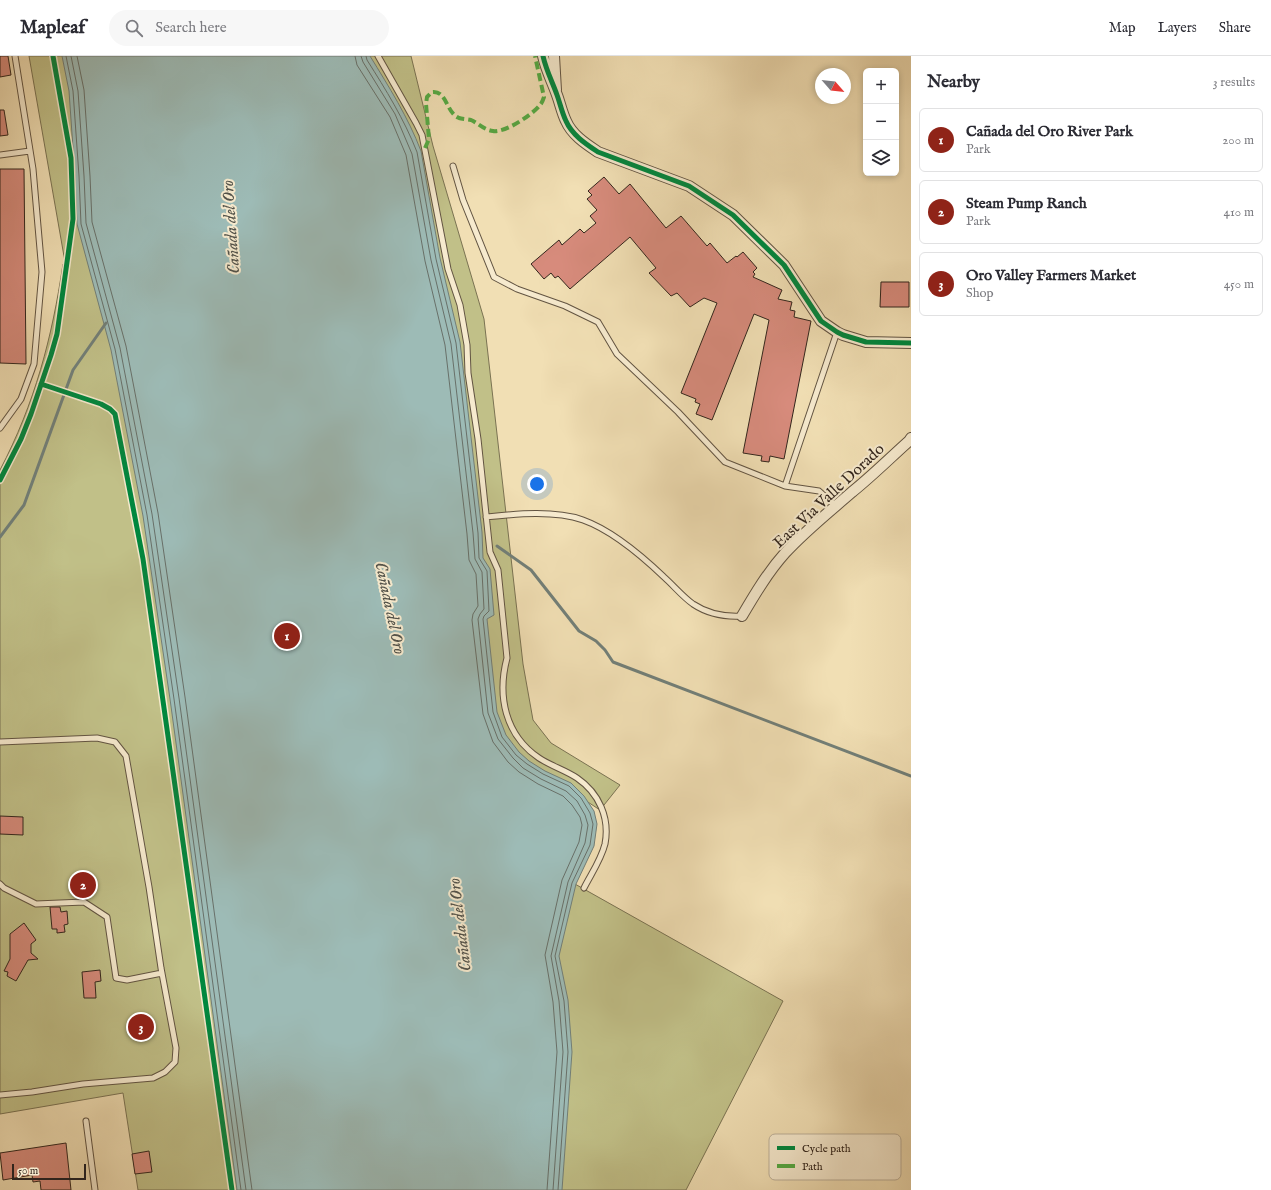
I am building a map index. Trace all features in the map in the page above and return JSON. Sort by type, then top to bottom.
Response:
[{"type":"street","points":[[543,56],[548,74],[567,123],[586,144],[598,152],[689,186],[733,215],[784,265],[821,321],[837,332],[866,342],[911,343]]},
{"type":"street","points":[[554,56],[556,94]]},
{"type":"street","name":"East Via Valle Dorado","points":[[742,616],[771,570],[785,553],[816,522],[875,472],[911,438]]},
{"type":"lane","points":[[0,428],[21,399],[34,364],[42,272],[33,169],[15,56]]},
{"type":"lane","points":[[378,56],[422,135],[448,269],[460,305],[478,439],[490,552],[498,570],[507,658],[503,671],[502,683],[505,711],[508,722],[515,734],[530,751],[539,758],[577,778],[586,786],[600,803],[604,813],[606,832],[605,845],[600,859],[584,888]]},
{"type":"lane","points":[[0,155],[30,151]]},
{"type":"lane","points":[[453,166],[464,200],[494,277],[517,289],[565,306],[598,322],[617,354],[678,412],[726,462],[785,486],[819,491],[836,506]]},
{"type":"lane","points":[[785,486],[837,332]]},
{"type":"lane","points":[[486,517],[559,514],[583,520],[611,534],[654,567],[693,604],[710,612],[728,617],[742,616]]},
{"type":"lane","points":[[0,742],[97,738],[115,742],[126,756],[176,1048],[175,1062],[165,1072],[153,1078],[83,1084],[32,1092],[0,1095]]},
{"type":"lane","points":[[0,884],[4,888],[36,904],[84,902],[107,917],[116,978],[127,980],[162,972]]},
{"type":"lane","points":[[86,1121],[95,1190]]},
{"type":"shaded area","points":[[29,56],[411,56],[433,146],[484,319],[523,664],[533,720],[551,743],[620,785],[600,810],[490,738],[502,843],[783,1001],[686,1190],[138,1190],[123,1093],[0,1114],[0,470],[23,420],[40,370],[59,291],[63,264],[65,262]]},
{"type":"water","name":"Cañada del Oro","points":[[62,56],[370,56],[398,102],[416,138],[421,151],[440,258],[460,342],[482,532],[483,558],[490,569],[494,615],[487,619],[497,712],[506,735],[519,752],[529,761],[545,771],[571,783],[584,796],[594,811],[597,824],[594,846],[576,884],[559,956],[568,1000],[572,1052],[562,1190],[237,1190],[170,699],[143,516],[111,350],[77,224],[69,91]]},
{"type":"building","points":[[0,56],[8,56],[11,75],[0,77]]},
{"type":"building","points":[[0,110],[4,110],[8,135],[0,136]]},
{"type":"building","points":[[0,169],[24,169],[26,364],[0,363]]},
{"type":"building","points":[[604,177],[619,194],[630,184],[666,228],[681,216],[707,246],[710,243],[727,263],[743,252],[757,268],[753,272],[755,274],[753,277],[782,290],[778,299],[792,302],[790,310],[795,311],[794,317],[811,321],[784,459],[770,456],[769,462],[761,461],[762,456],[743,453],[769,320],[754,314],[712,420],[696,414],[700,404],[695,402],[696,399],[681,393],[717,303],[704,298],[690,307],[677,293],[671,296],[649,273],[656,268],[630,237],[570,289],[558,276],[555,278],[551,273],[544,279],[531,264],[559,240],[562,245],[580,229],[584,233],[596,223],[590,216],[597,210],[587,199],[592,195],[588,191]]},
{"type":"building","points":[[881,282],[909,282],[909,307],[880,307]]},
{"type":"building","points":[[0,816],[23,817],[23,835],[0,834]]},
{"type":"building","points":[[50,907],[60,907],[61,912],[67,911],[68,924],[64,925],[65,932],[57,933],[57,929],[52,929]]},
{"type":"building","points":[[24,923],[36,940],[31,944],[31,953],[38,959],[28,960],[16,981],[7,976],[8,972],[4,971],[10,959],[10,934]]},
{"type":"building","points":[[100,970],[101,981],[95,982],[96,998],[84,998],[82,972]]},
{"type":"building","points":[[66,1143],[71,1190],[41,1190],[40,1181],[33,1182],[32,1175],[3,1180],[0,1153]]},
{"type":"building","points":[[149,1151],[152,1172],[135,1174],[132,1154]]},
{"type":"waterway","points":[[0,537],[24,505],[73,370],[106,323]]},
{"type":"waterway","points":[[497,546],[531,570],[579,631],[596,641],[605,650],[613,662],[911,776]]},
{"type":"marked path","points":[[425,148],[429,139],[426,104],[427,97],[432,92],[437,92],[441,95],[451,112],[459,118],[471,120],[484,128],[493,131],[498,131],[511,126],[531,114],[541,104],[544,97],[535,56]]},
{"type":"cycle path","points":[[0,480],[21,439],[31,414],[57,334],[73,219],[71,158],[53,56]]},
{"type":"cycle path","points":[[543,56],[563,115],[572,131],[584,142],[598,152],[689,186],[733,215],[784,265],[821,321],[837,332],[866,342],[911,343]]},
{"type":"cycle path","points":[[41,384],[101,404],[115,414],[143,559],[232,1190]]},
{"type":"place","name":"Cañada del Oro River Park","points":[[287,636]]},
{"type":"place","name":"Steam Pump Ranch","points":[[83,885]]},
{"type":"place","name":"Oro Valley Farmers Market","points":[[141,1027]]}]
